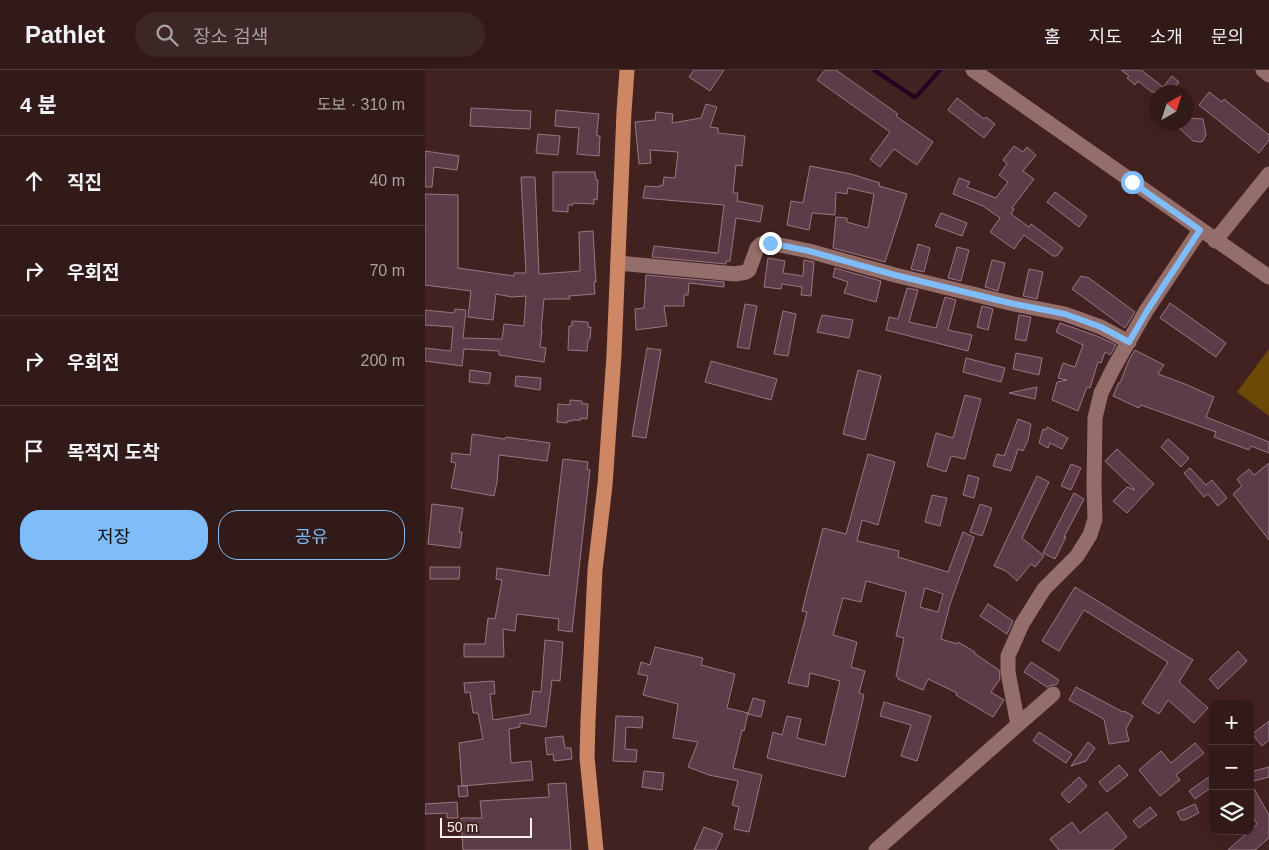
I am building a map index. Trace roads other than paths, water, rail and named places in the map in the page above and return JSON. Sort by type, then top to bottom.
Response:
[{"type":"main road","points":[[596,850],[587,757],[588,721],[595,570],[605,485],[614,355],[627,70]]},
{"type":"street","points":[[973,70],[1269,277]]},
{"type":"street","points":[[1263,70],[1269,75]]},
{"type":"street","points":[[1215,241],[1269,174]]},
{"type":"street","points":[[1018,725],[1008,672],[1008,656],[1022,624],[1044,589],[1077,556],[1090,535],[1095,519],[1095,418],[1101,393],[1147,311],[1200,230]]},
{"type":"street","points":[[618,263],[735,274],[749,270],[757,248],[761,244],[770,243],[809,251],[895,275],[1065,314],[1101,327],[1129,342]]},
{"type":"street","points":[[876,850],[1053,694]]},
{"type":"waterway","points":[[874,70],[914,97],[940,70]]}]
